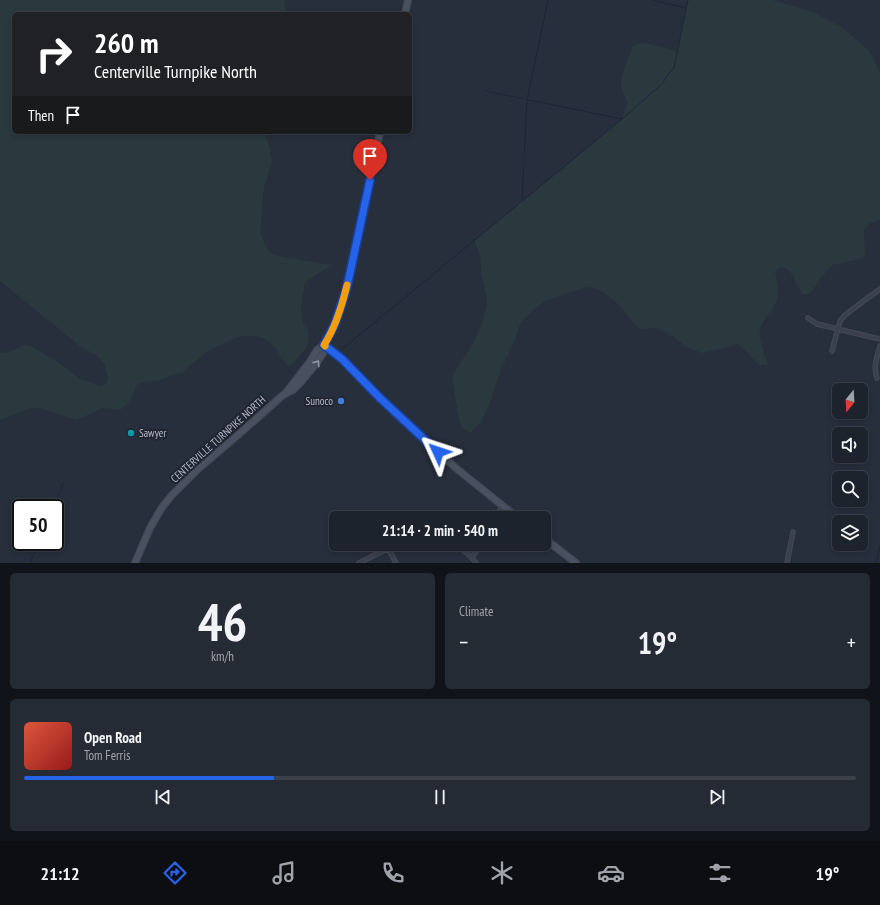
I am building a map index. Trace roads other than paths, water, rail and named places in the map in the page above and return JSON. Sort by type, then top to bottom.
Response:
[{"type":"main road","points":[[405,12],[408,0]]},
{"type":"main road","name":"CENTERVILLE TURNPIKE NORTH","points":[[135,563],[150,528],[161,509],[171,496],[198,469],[283,395],[293,390],[315,366],[323,353],[324,345],[335,324],[347,287],[380,134]]},
{"type":"main road","points":[[324,345],[342,359],[374,393],[428,443],[509,511]]},
{"type":"main road","points":[[551,543],[576,563]]},
{"type":"street","points":[[832,351],[840,321],[845,315],[880,289]]},
{"type":"street","points":[[808,318],[817,324],[880,339]]},
{"type":"street","points":[[877,378],[875,371],[880,346]]},
{"type":"street","points":[[499,511],[503,506]]},
{"type":"street","points":[[787,563],[793,532]]},
{"type":"street","points":[[359,563],[382,551]]},
{"type":"street","points":[[390,551],[396,563]]},
{"type":"street","points":[[465,551],[476,563]]},
{"type":"street","points":[[472,557],[477,551]]},
{"type":"waterway","points":[[522,200],[527,100],[548,0]]},
{"type":"waterway","points":[[652,0],[686,8]]},
{"type":"waterway","points":[[341,350],[622,119],[662,84],[674,68],[688,0]]},
{"type":"waterway","points":[[485,91],[622,119]]},
{"type":"waterway","points":[[57,499],[64,482]]},
{"type":"waterway","points":[[876,563],[880,546]]},
{"type":"waterway","points":[[30,563],[35,551]]},
{"type":"place","name":"Sunoco","points":[[341,401]]},
{"type":"place","name":"Sawyer","points":[[131,433]]}]
